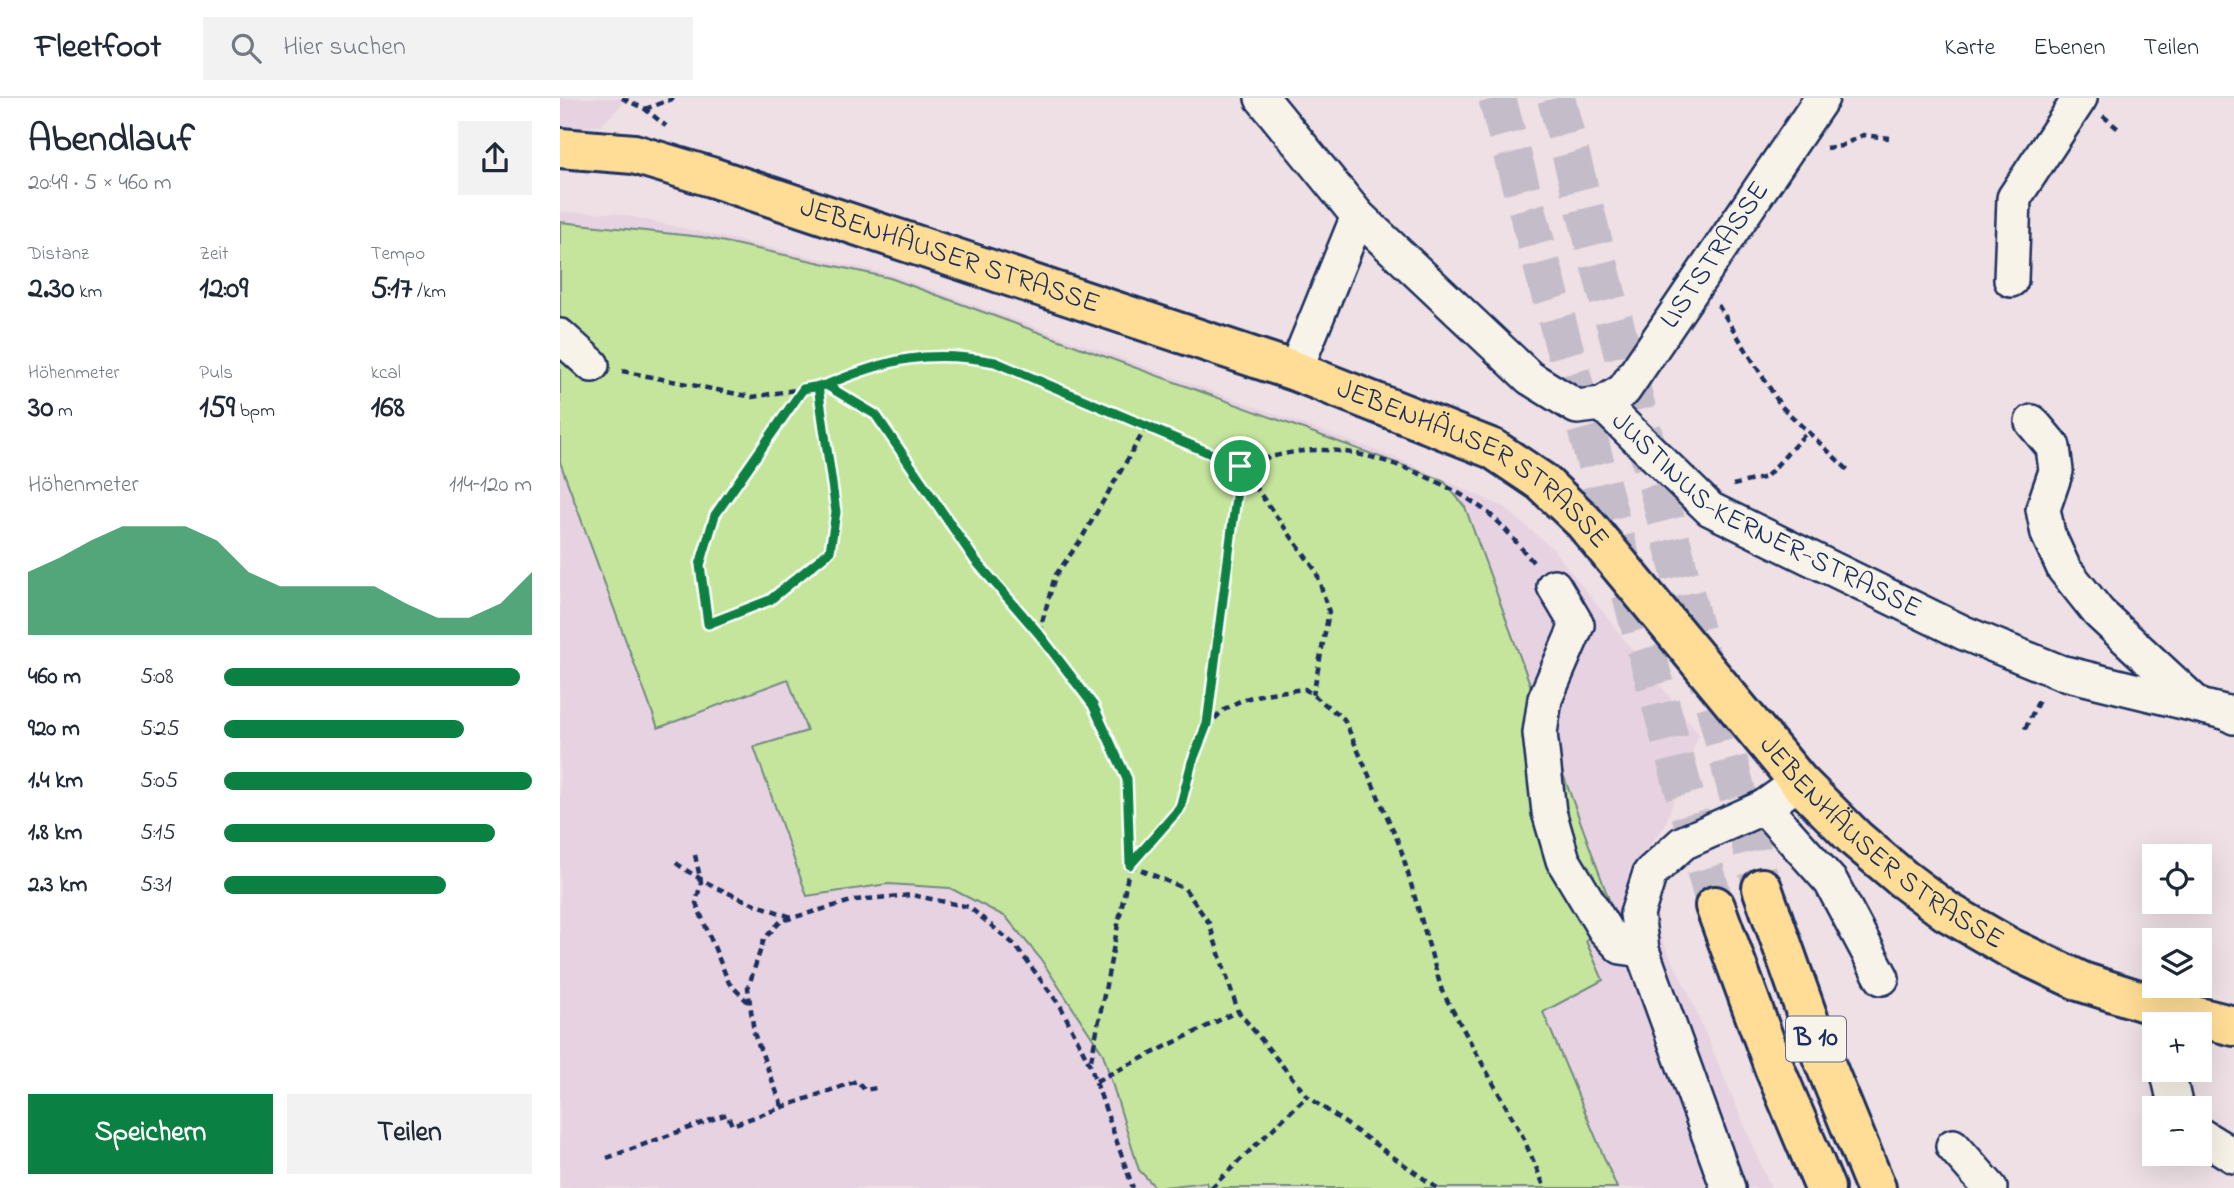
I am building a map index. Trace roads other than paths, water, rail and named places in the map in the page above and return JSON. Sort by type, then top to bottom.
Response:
[{"type":"main road","name":"JEBENHÄUSER STRASSE","points":[[560,148],[634,154],[711,177],[1295,371],[1493,449],[1542,482],[1583,521],[1799,782],[1856,839],[1946,911],[2010,948],[2082,982],[2157,1012]]},
{"type":"main road","name":"B 10","points":[[1762,888],[1819,1049],[1876,1188]]},
{"type":"main road","name":"B 10","points":[[1715,906],[1774,1067],[1825,1188]]},
{"type":"main road","name":"JEBENHÄUSER STRASSE","points":[[2212,1023],[2234,1026]]},
{"type":"street","name":"JUSTINUS-KERNER-STRASSE","points":[[1262,98],[1358,216],[1530,378],[1577,407],[1602,404],[1714,511],[1964,633],[2054,670],[2199,705],[2234,717]]},
{"type":"street","name":"LISTSTRASSE","points":[[1602,404],[1624,390],[1822,98]]},
{"type":"street","points":[[2011,280],[2014,198],[2080,98]]},
{"type":"street","points":[[1295,371],[1358,216]]},
{"type":"street","points":[[560,336],[592,365]]},
{"type":"street","points":[[2032,422],[2053,447],[2056,471],[2043,509],[2048,534],[2064,569],[2099,612],[2199,705]]},
{"type":"street","points":[[1554,586],[1577,625],[1545,699],[1540,733],[1549,812],[1563,860],[1605,930],[1621,947],[1642,950]]},
{"type":"street","points":[[1728,1188],[1642,950],[1637,914],[1650,873],[1683,843],[1764,807],[1799,782]]},
{"type":"street","points":[[1764,807],[1830,882],[1882,978]]},
{"type":"street","points":[[2212,1142],[2234,1156]]},
{"type":"street","points":[[1953,1146],[1990,1188]]},
{"type":"tunnel","points":[[1497,98],[1715,906]]},
{"type":"tunnel","points":[[1556,98],[1762,888]]}]
